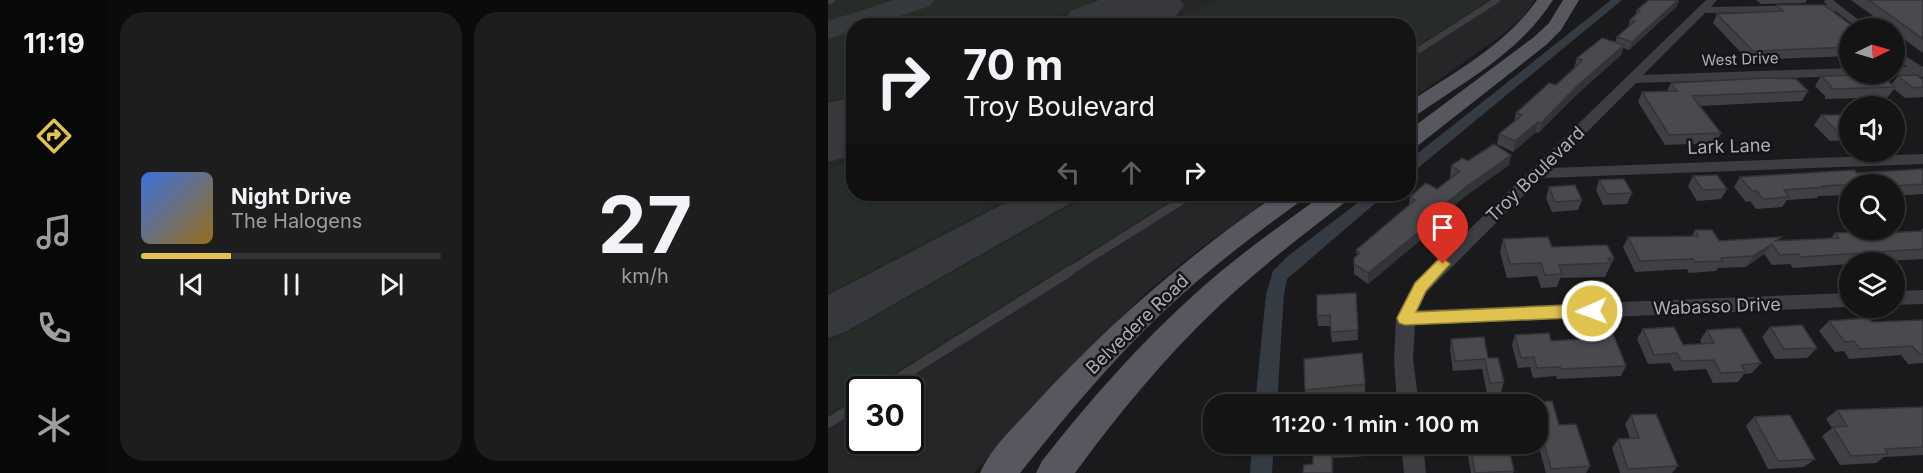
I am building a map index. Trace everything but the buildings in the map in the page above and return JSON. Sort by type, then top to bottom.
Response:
[{"type":"main road","points":[[1416,106],[1518,33],[1538,12],[1545,0]]},
{"type":"main road","points":[[1416,136],[1540,41],[1556,26],[1571,0]]},
{"type":"main road","points":[[1416,121],[1428,127]]},
{"type":"main road","name":"Belvedere Road","points":[[998,473],[1048,412],[1152,305],[1222,246],[1284,201]]},
{"type":"main road","name":"Belvedere Road","points":[[1054,473],[1137,373],[1185,321],[1253,261],[1331,201]]},
{"type":"street","points":[[1826,0],[1850,18]]},
{"type":"street","points":[[1707,5],[1837,8]]},
{"type":"street","name":"Troy Boulevard","points":[[1407,394],[1402,343],[1405,318],[1420,288],[1707,5]]},
{"type":"street","points":[[1905,60],[1922,72]]},
{"type":"street","points":[[1905,71],[1922,72]]},
{"type":"street","name":"West Drive","points":[[1632,79],[1839,72]]},
{"type":"street","name":"Lark Lane","points":[[1536,173],[1923,159]]},
{"type":"street","points":[[1905,298],[1923,297]]},
{"type":"street","name":"Wabasso Drive","points":[[1405,318],[1839,300]]},
{"type":"street","points":[[1413,454],[1415,473]]},
{"type":"lane","points":[[1416,52],[1497,0]]},
{"type":"lane","points":[[902,376],[1181,201]]},
{"type":"lane","points":[[828,423],[846,412]]},
{"type":"shaded area","points":[[828,0],[1535,0],[1524,16],[1501,36],[1416,96],[1416,18],[846,18],[846,201],[1266,201],[1197,251],[1148,291],[1060,377],[974,473],[828,473]]},
{"type":"shaded area","points":[[839,0],[896,0],[828,24],[828,3]]},
{"type":"shaded area","points":[[938,0],[1093,0],[1095,2],[1053,18],[882,18]]},
{"type":"shaded area","points":[[1220,0],[1488,0],[1416,46],[1416,18],[1179,17]]},
{"type":"shaded area","points":[[846,30],[846,97],[828,103],[828,36]]},
{"type":"shaded area","points":[[846,162],[846,201],[1003,201],[828,293],[828,170]]},
{"type":"shaded area","points":[[1080,201],[1170,201],[888,376],[846,376],[846,402],[828,414],[828,343]]},
{"type":"waterway","points":[[1416,163],[1617,0]]},
{"type":"waterway","points":[[1267,394],[1275,294],[1279,276],[1294,261],[1369,201]]},
{"type":"waterway","points":[[1261,473],[1262,454]]},
{"type":"taxiway","points":[[865,18],[921,0]]},
{"type":"taxiway","points":[[1122,0],[1157,18]]},
{"type":"taxiway","points":[[828,30],[846,24]]},
{"type":"taxiway","points":[[828,318],[1042,201]]},
{"type":"runway","points":[[1117,18],[1149,5]]},
{"type":"runway","points":[[828,134],[846,127]]},
{"type":"route","points":[[1443,264],[1413,297],[1405,318],[1592,311]]}]
